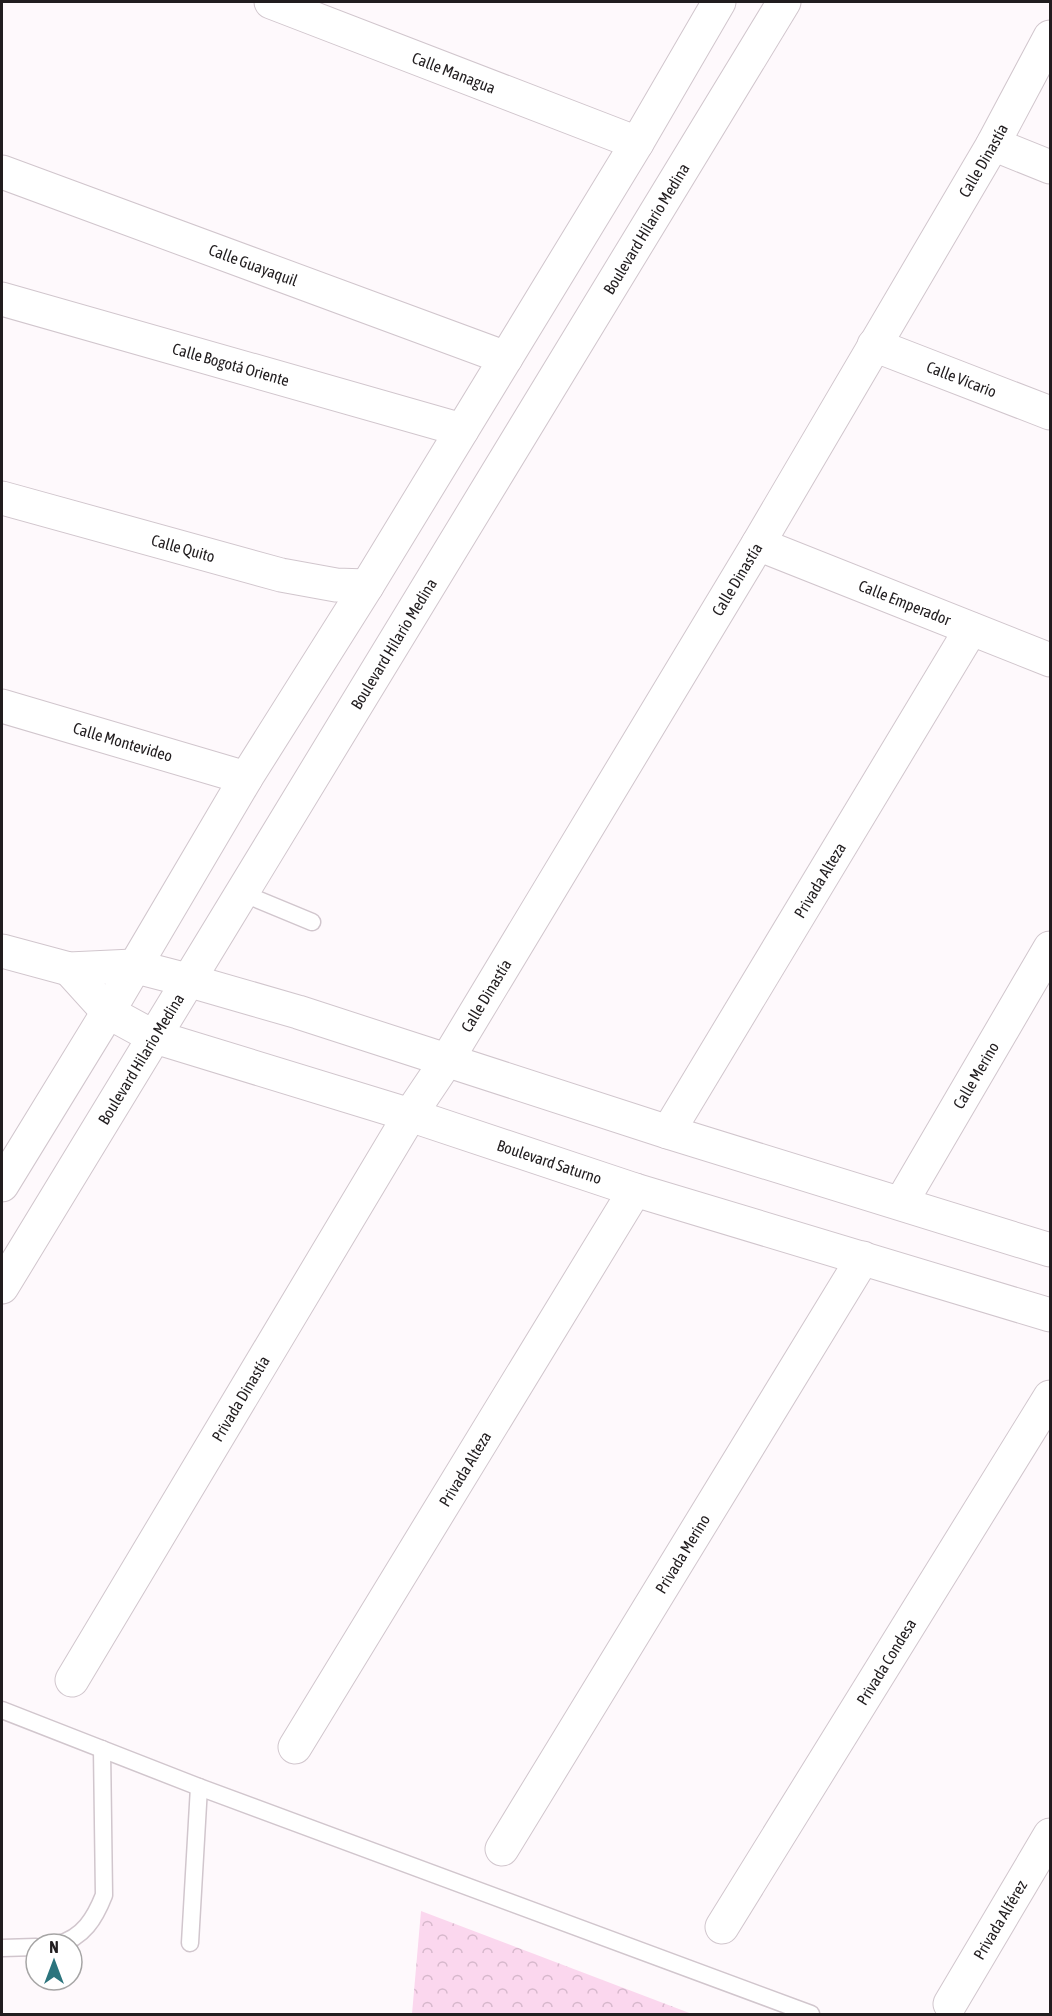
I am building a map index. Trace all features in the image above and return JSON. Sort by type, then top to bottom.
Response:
[{"type":"street","name":"Calle Managua","points":[[271,2],[638,143]]},
{"type":"street","points":[[2,1185],[108,1012],[133,966],[246,778],[367,586],[638,143],[719,2]]},
{"type":"street","name":"Boulevard Hilario Medina","points":[[2,1287],[152,1036],[242,893],[784,2]]},
{"type":"street","name":"Calle Dinastía","points":[[410,1115],[447,1060],[758,544],[993,144],[1050,37]]},
{"type":"street","points":[[993,144],[1050,167]]},
{"type":"street","name":"Calle Guayaquil","points":[[2,172],[506,358]]},
{"type":"street","name":"Calle Bogotá Oriente","points":[[2,299],[462,430]]},
{"type":"street","name":"Calle Vicario","points":[[874,345],[1050,413]]},
{"type":"street","name":"Calle Quito","points":[[2,498],[281,575],[336,585],[367,586]]},
{"type":"street","name":"Calle Emperador","points":[[758,544],[1050,660]]},
{"type":"street","name":"Privada Alteza","points":[[668,1132],[972,629]]},
{"type":"street","name":"Calle Montevideo","points":[[2,706],[246,778]]},
{"type":"street","name":"Calle Merino","points":[[901,1203],[1050,948]]},
{"type":"street","points":[[2,951],[69,969],[133,966],[187,980],[298,1012],[668,1132],[1050,1250]]},
{"type":"street","name":"Boulevard Saturno","points":[[69,969],[108,1012],[152,1036],[410,1115],[636,1190],[1050,1315]]},
{"type":"street","name":"Privada Dinastía","points":[[72,1680],[410,1115]]},
{"type":"street","name":"Privada Alteza","points":[[295,1748],[636,1190]]},
{"type":"street","name":"Privada Merino","points":[[502,1849],[863,1258]]},
{"type":"street","name":"Privada Condesa","points":[[722,1927],[1050,1397]]},
{"type":"street","name":"Privada Alférez","points":[[950,2004],[1050,1835]]},
{"type":"lane","points":[[242,893],[312,922]]},
{"type":"lane","points":[[2,1710],[199,1787],[811,2014]]},
{"type":"lane","points":[[82,1932],[97,1913],[104,1895],[102,1749]]},
{"type":"lane","points":[[190,1943],[199,1787]]},
{"type":"lane","points":[[2,1948],[24,1947]]},
{"type":"green space","points":[[421,1911],[692,2014],[412,2014]]}]
